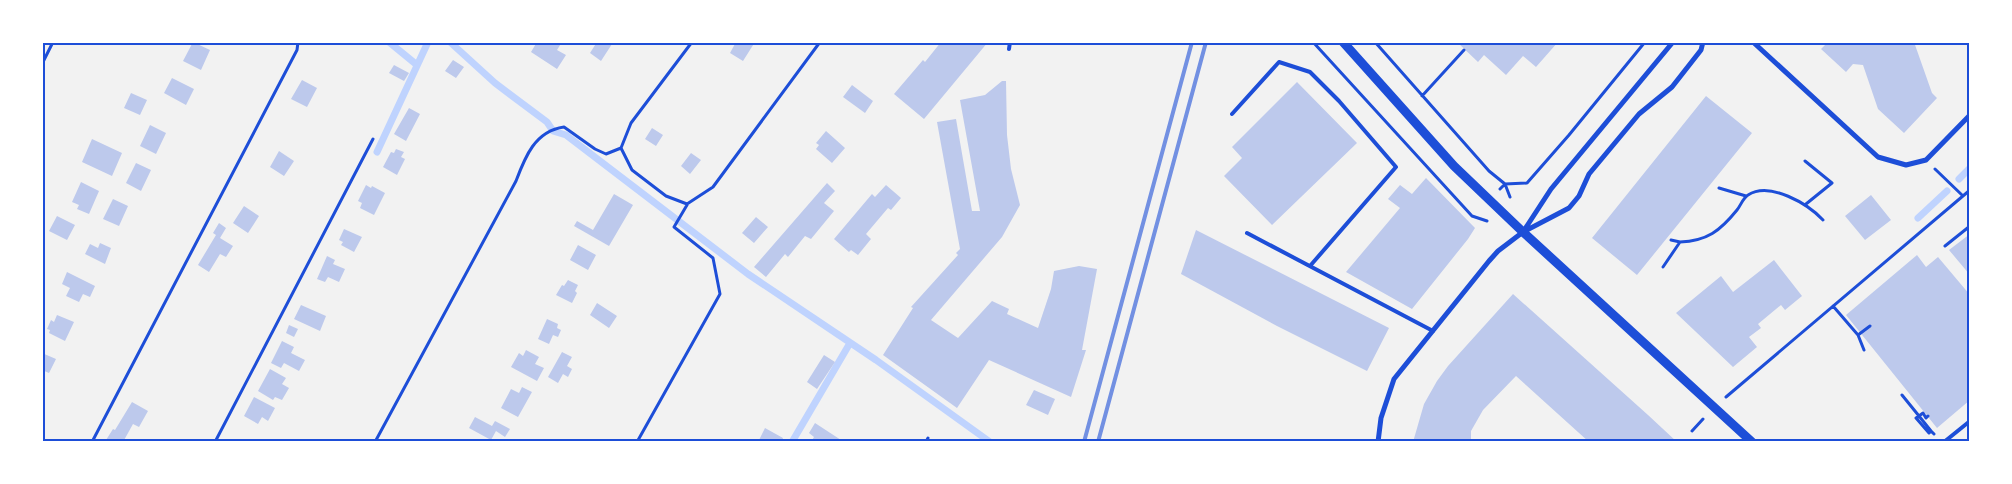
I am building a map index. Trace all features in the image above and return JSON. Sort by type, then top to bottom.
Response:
[{"type":"street","points":[[1343,42],[1436,146],[1489,200],[1752,442]]},
{"type":"street","points":[[1523,232],[1551,189],[1673,42]]},
{"type":"street","points":[[1378,442],[1381,418],[1394,379],[1498,251],[1523,232],[1569,208],[1579,196],[1589,174],[1639,114],[1672,87],[1701,50],[1703,42]]},
{"type":"street","points":[[1753,42],[1878,157],[1906,165],[1926,160],[1970,115]]},
{"type":"lane","points":[[1008,49],[1010,42]]},
{"type":"lane","points":[[1232,114],[1278,62],[1310,72],[1339,101],[1396,167],[1310,266]]},
{"type":"lane","points":[[1247,233],[1433,331]]},
{"type":"lane","points":[[1944,442],[1970,421]]},
{"type":"path","points":[[42,64],[53,42]]},
{"type":"path","points":[[92,442],[292,59],[298,42]]},
{"type":"path","points":[[375,442],[516,181],[526,153],[549,130],[564,127],[595,149],[606,154],[621,148],[631,123],[692,42]]},
{"type":"path","points":[[637,442],[720,294],[713,258],[674,227],[687,204],[712,187],[820,42]]},
{"type":"path","points":[[1313,42],[1472,216],[1505,184]]},
{"type":"path","points":[[1375,42],[1489,171],[1505,184],[1527,183],[1645,42]]},
{"type":"path","points":[[1422,96],[1464,50]]},
{"type":"path","points":[[215,442],[373,139]]},
{"type":"path","points":[[621,148],[632,170],[666,196],[687,204]]},
{"type":"path","points":[[1926,160],[1963,196]]},
{"type":"path","points":[[1805,161],[1832,183],[1805,205]]},
{"type":"path","points":[[1719,188],[1746,196]]},
{"type":"path","points":[[1713,408],[1970,190]]},
{"type":"path","points":[[1670,240],[1696,242],[1709,236],[1724,225],[1746,196],[1755,191],[1768,191],[1786,195],[1814,210],[1823,220]]},
{"type":"path","points":[[1946,246],[1970,226]]},
{"type":"path","points":[[1663,267],[1680,242]]},
{"type":"path","points":[[1833,306],[1858,335],[1864,350]]},
{"type":"path","points":[[1858,335],[1870,326]]},
{"type":"path","points":[[1902,395],[1936,436]]},
{"type":"path","points":[[1919,416],[1923,413],[1926,418],[1928,416]]},
{"type":"building","points":[[193,42],[210,50],[201,70],[183,61]]},
{"type":"building","points":[[537,42],[562,42],[557,50],[566,55],[557,69],[531,52]]},
{"type":"building","points":[[597,42],[612,44],[601,61],[590,53]]},
{"type":"building","points":[[736,42],[755,42],[743,61],[730,53]]},
{"type":"building","points":[[941,42],[988,42],[924,119],[894,94],[923,60],[925,62]]},
{"type":"building","points":[[1457,42],[1558,42],[1536,67],[1523,56],[1506,75],[1484,55],[1478,62]]},
{"type":"building","points":[[1828,42],[1914,42],[1932,93],[1937,98],[1904,133],[1878,109],[1863,65],[1853,64],[1846,72],[1821,49]]},
{"type":"building","points":[[453,60],[464,67],[456,78],[445,71]]},
{"type":"building","points":[[394,65],[409,73],[404,81],[389,73]]},
{"type":"building","points":[[172,78],[194,89],[186,105],[164,93]]},
{"type":"building","points":[[302,80],[317,88],[307,107],[291,99]]},
{"type":"building","points":[[1002,81],[1006,81],[1007,135],[1011,169],[1020,205],[1002,237],[931,320],[958,338],[992,301],[1009,309],[1007,314],[1038,328],[1051,289],[1054,271],[1079,266],[1097,269],[1082,350],[1086,350],[1071,397],[989,360],[957,408],[883,355],[913,308],[911,307],[958,255],[956,253],[960,249],[937,122],[956,119],[972,211],[980,211],[960,100],[985,95]]},
{"type":"building","points":[[1297,82],[1357,143],[1272,225],[1224,176],[1242,158],[1232,147]]},
{"type":"building","points":[[852,85],[873,101],[865,113],[843,97]]},
{"type":"building","points":[[131,93],[147,100],[140,115],[124,108]]},
{"type":"building","points":[[1706,96],[1752,133],[1637,275],[1592,238]]},
{"type":"building","points":[[409,108],[420,114],[406,141],[394,134]]},
{"type":"building","points":[[150,125],[166,133],[156,154],[140,146]]},
{"type":"building","points":[[652,128],[663,135],[656,146],[645,139]]},
{"type":"building","points":[[826,131],[845,148],[832,163],[816,149],[819,145],[816,143]]},
{"type":"building","points":[[92,139],[122,153],[112,176],[82,162]]},
{"type":"building","points":[[396,149],[404,152],[401,157],[405,159],[397,175],[383,167],[391,152],[394,153]]},
{"type":"building","points":[[279,151],[294,161],[284,176],[270,167]]},
{"type":"building","points":[[691,153],[701,160],[690,174],[681,166]]},
{"type":"building","points":[[136,163],[151,170],[141,191],[126,183]]},
{"type":"building","points":[[1426,178],[1475,228],[1412,309],[1346,272],[1400,208],[1388,199],[1400,185],[1412,194]]},
{"type":"building","points":[[81,182],[99,191],[89,214],[77,209],[79,205],[72,202]]},
{"type":"building","points":[[827,183],[835,191],[824,203],[834,211],[811,239],[805,236],[788,257],[785,254],[766,277],[754,267]]},
{"type":"building","points":[[366,185],[385,193],[374,215],[360,208],[362,203],[358,201]]},
{"type":"building","points":[[886,185],[901,198],[891,210],[888,208],[866,234],[871,239],[858,255],[851,250],[849,252],[834,239],[872,194],[875,197]]},
{"type":"building","points":[[614,194],[633,205],[609,246],[574,226],[577,221],[593,230]]},
{"type":"building","points":[[1871,195],[1891,220],[1865,240],[1845,216]]},
{"type":"building","points":[[113,199],[128,206],[119,226],[103,219]]},
{"type":"building","points":[[244,206],[259,216],[248,233],[233,223]]},
{"type":"building","points":[[57,216],[75,225],[67,240],[49,231]]},
{"type":"building","points":[[756,217],[768,227],[754,243],[742,233]]},
{"type":"building","points":[[219,223],[226,228],[220,238],[233,246],[226,257],[220,254],[209,272],[198,265],[216,235],[213,233]]},
{"type":"building","points":[[344,229],[362,237],[354,252],[341,245],[343,242],[339,240]]},
{"type":"building","points":[[1196,230],[1389,328],[1367,371],[1277,326],[1181,274]]},
{"type":"building","points":[[1970,234],[1970,275],[1949,250]]},
{"type":"building","points":[[100,243],[111,248],[105,264],[85,254],[90,244],[98,248]]},
{"type":"building","points":[[578,245],[596,255],[588,270],[570,260]]},
{"type":"building","points":[[1917,255],[1926,267],[1938,257],[1970,295],[1970,400],[1937,428],[1846,315]]},
{"type":"building","points":[[327,256],[335,260],[333,264],[345,269],[339,282],[328,277],[325,282],[317,279]]},
{"type":"building","points":[[1774,260],[1802,296],[1785,310],[1781,305],[1758,324],[1761,328],[1749,337],[1757,347],[1733,367],[1676,313],[1721,276],[1733,292]]},
{"type":"building","points":[[67,272],[95,286],[90,297],[83,294],[79,302],[66,296],[70,288],[62,284]]},
{"type":"building","points":[[568,280],[578,285],[575,291],[577,293],[572,303],[556,295],[562,285],[564,286]]},
{"type":"building","points":[[1513,294],[1677,442],[1589,442],[1516,376],[1483,410],[1471,431],[1471,442],[1413,442],[1424,404],[1437,381],[1448,366]]},
{"type":"building","points":[[597,303],[617,316],[609,328],[590,315]]},
{"type":"building","points":[[301,305],[326,316],[320,331],[294,319]]},
{"type":"building","points":[[57,315],[74,322],[65,341],[49,333],[50,330],[47,329],[51,320],[54,322]]},
{"type":"building","points":[[547,319],[558,324],[557,328],[561,330],[558,337],[553,335],[549,344],[538,339]]},
{"type":"building","points":[[289,325],[298,329],[294,337],[286,333]]},
{"type":"building","points":[[282,341],[294,347],[291,353],[305,360],[299,371],[284,363],[281,368],[271,363]]},
{"type":"building","points":[[526,350],[539,357],[535,364],[544,368],[537,381],[511,367],[519,353],[523,356]]},
{"type":"building","points":[[562,352],[572,357],[567,366],[572,369],[568,377],[563,374],[558,383],[548,377]]},
{"type":"building","points":[[42,353],[56,359],[49,373],[42,370]]},
{"type":"building","points":[[824,355],[835,362],[817,389],[807,382]]},
{"type":"building","points":[[270,369],[286,378],[282,384],[289,388],[282,400],[275,397],[273,400],[258,391]]},
{"type":"building","points":[[522,387],[532,392],[518,417],[501,408],[511,389],[519,393]]},
{"type":"building","points":[[1034,390],[1055,399],[1048,415],[1026,405]]},
{"type":"building","points":[[254,397],[275,408],[268,421],[262,417],[258,424],[244,416]]},
{"type":"building","points":[[132,402],[148,411],[139,427],[133,424],[123,442],[106,440],[113,429],[115,430]]},
{"type":"building","points":[[475,417],[492,426],[495,421],[510,429],[505,437],[496,431],[491,440],[469,428]]},
{"type":"building","points":[[815,423],[841,440],[840,442],[811,442],[814,437],[809,433]]},
{"type":"building","points":[[765,428],[783,438],[782,442],[758,442]]},
{"type":"waterway","points":[[389,42],[417,65]]},
{"type":"waterway","points":[[377,152],[428,42]]},
{"type":"waterway","points":[[450,42],[495,83],[547,122],[553,131],[566,135],[748,274],[876,360],[990,442]]},
{"type":"waterway","points":[[1959,179],[1970,168]]},
{"type":"waterway","points":[[1918,218],[1947,191]]},
{"type":"waterway","points":[[792,442],[850,343]]},
{"type":"railway","points":[[1084,442],[1192,42]]},
{"type":"railway","points":[[1098,442],[1206,42]]}]
